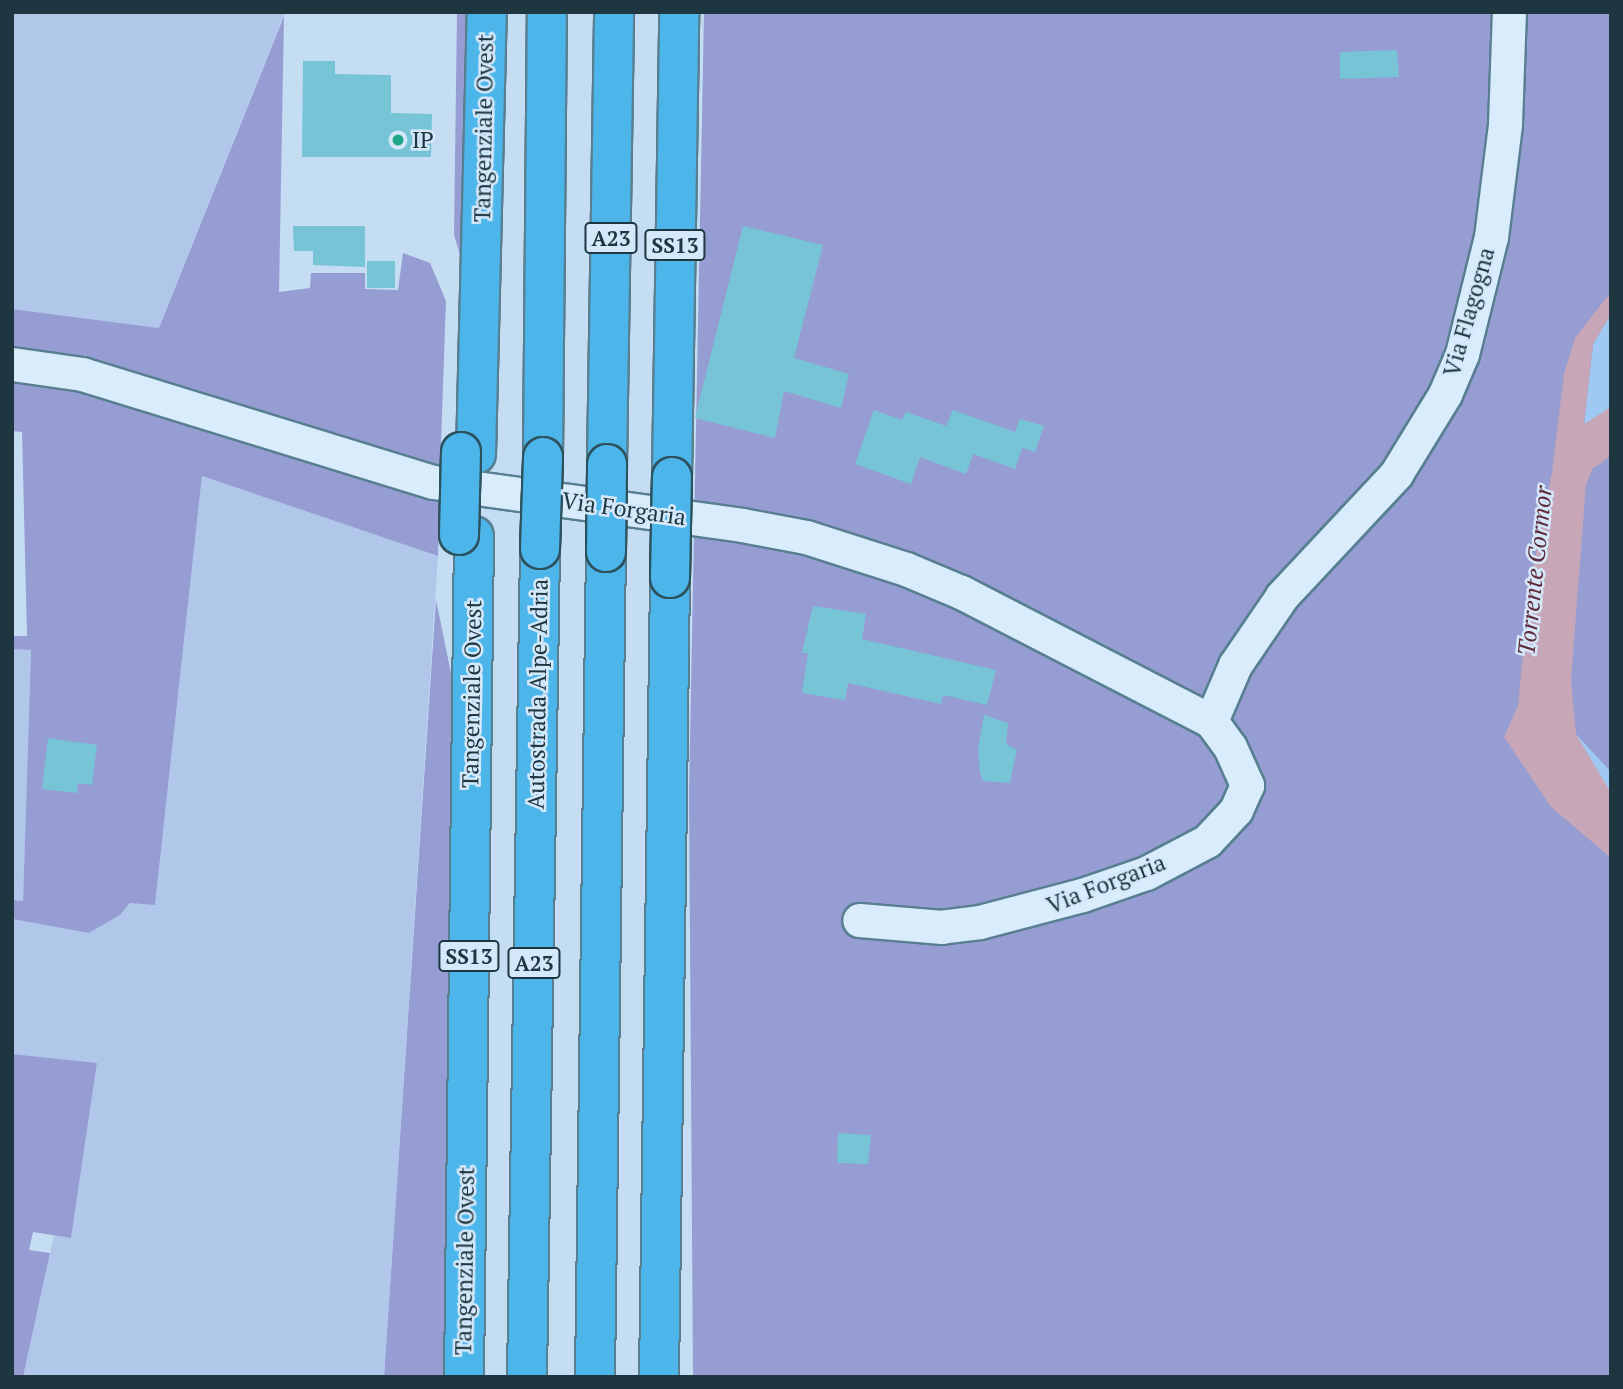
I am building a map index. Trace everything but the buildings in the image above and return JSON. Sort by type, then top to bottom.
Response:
[{"type":"highway","name":"Tangenziale Ovest","points":[[464,1377],[472,649],[466,535],[487,12]]},
{"type":"highway","name":"Autostrada Alpe-Adria","points":[[527,1377],[543,457],[547,12]]},
{"type":"highway","name":"A23","points":[[595,1377],[614,12]]},
{"type":"highway","name":"SS13","points":[[659,1377],[679,12]]},
{"type":"highway","points":[[459,302],[468,453]]},
{"type":"street","name":"Via Flagogna","points":[[1210,720],[1235,665],[1282,596],[1396,474],[1445,394],[1462,354],[1491,237],[1505,124],[1509,12]]},
{"type":"street","name":"Via Forgaria","points":[[12,364],[82,374],[433,482],[742,525],[818,541],[961,592],[1210,720],[1230,747],[1247,785],[1236,810],[1207,841],[1146,873],[1027,913],[942,926],[859,920]]},
{"type":"shaded area","points":[[12,12],[285,12],[159,328],[12,309]]},
{"type":"shaded area","points":[[457,12],[471,12],[464,268],[454,235]]},
{"type":"shaded area","points":[[704,12],[1611,12],[1611,1377],[693,1377],[689,793]]},
{"type":"shaded area","points":[[284,16],[279,292],[310,288],[311,273],[365,273],[365,289],[398,290],[403,253],[430,263],[446,301],[440,472],[12,351],[12,309],[159,328]]},
{"type":"shaded area","points":[[12,377],[77,386],[440,497],[438,556],[202,476],[155,905],[130,903],[120,915],[89,933],[12,919],[12,900],[23,901],[31,650],[12,649],[12,636],[27,636],[22,432],[12,431]]},
{"type":"shaded area","points":[[202,476],[438,556],[384,1377],[23,1377],[54,1235],[71,1237],[97,1064],[12,1054],[12,919],[89,933],[120,915],[130,903],[155,904]]},
{"type":"shaded area","points":[[436,600],[452,678],[445,1377],[384,1377]]},
{"type":"shaded area","points":[[12,649],[31,650],[23,902],[12,900]]},
{"type":"shaded area","points":[[12,1054],[97,1063],[71,1238],[33,1232],[29,1250],[50,1253],[23,1377],[12,1377]]},
{"type":"sand","points":[[1611,314],[1611,407],[1584,425],[1593,344]]},
{"type":"sand","points":[[1576,734],[1611,772],[1611,793],[1584,752]]},
{"type":"water","name":"Torrente Cormor","points":[[1611,292],[1611,314],[1593,344],[1584,424],[1611,407],[1611,456],[1592,469],[1586,485],[1571,680],[1576,734],[1611,793],[1611,858],[1551,807],[1504,737],[1518,706],[1529,589],[1552,472],[1564,374],[1575,338]]},
{"type":"place","name":"IP","points":[[398,140]]}]
